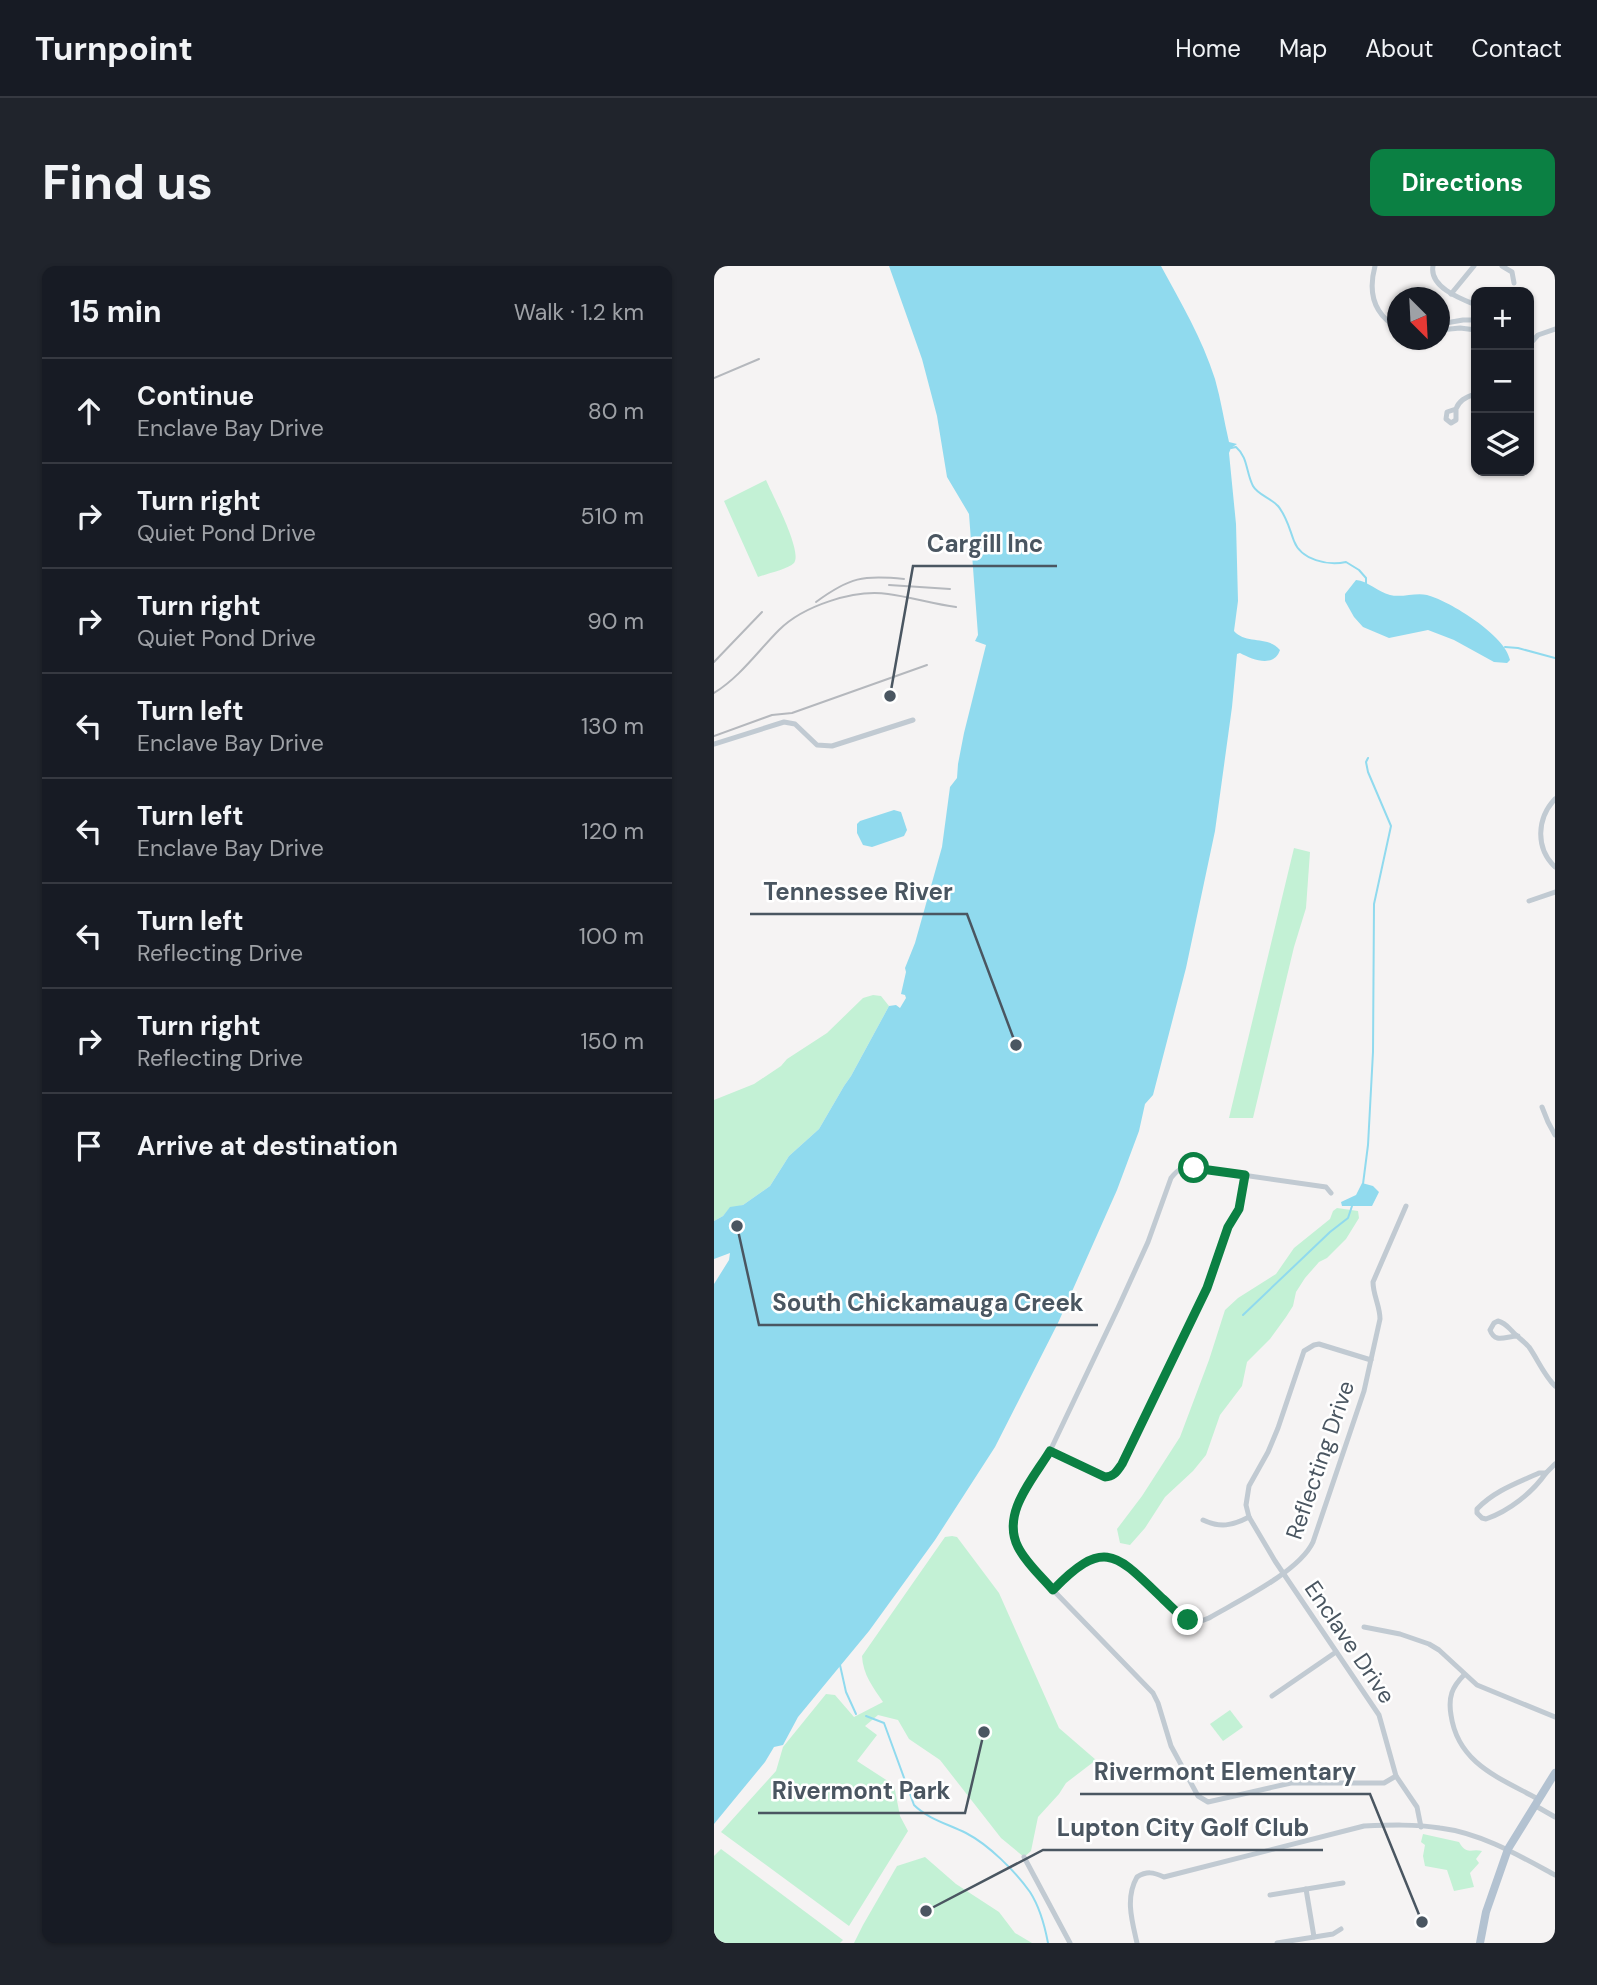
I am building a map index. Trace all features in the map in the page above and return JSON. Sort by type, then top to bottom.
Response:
[{"type":"main road","points":[[1480,1943],[1486,1912],[1508,1849],[1555,1773]]},
{"type":"street","points":[[1375,266],[1370,291],[1375,305],[1387,319]]},
{"type":"street","points":[[1433,266],[1432,272],[1438,284],[1456,298],[1471,303]]},
{"type":"street","points":[[1451,294],[1474,266]]},
{"type":"street","points":[[1502,266],[1512,272],[1514,283]]},
{"type":"street","points":[[1450,324],[1471,320]]},
{"type":"street","points":[[1450,328],[1471,329]]},
{"type":"street","points":[[1534,338],[1555,329]]},
{"type":"street","points":[[1456,409],[1471,396]]},
{"type":"street","points":[[714,744],[784,722],[795,724],[817,745],[832,746],[913,720]]},
{"type":"street","points":[[1555,799],[1540,824],[1544,852],[1555,867]]},
{"type":"street","points":[[1529,901],[1555,892]]},
{"type":"street","points":[[1542,1107],[1555,1135]]},
{"type":"street","points":[[1548,1122],[1555,1120]]},
{"type":"street","points":[[1331,1193],[1326,1187],[1184,1167],[1178,1170],[1171,1178],[1148,1242],[1050,1451],[1019,1503],[1013,1516],[1012,1527],[1022,1555],[1153,1693],[1171,1746],[1198,1796],[1208,1802],[1291,1783],[1384,1783],[1396,1776]]},
{"type":"street","points":[[1050,1451],[1105,1477],[1116,1472],[1207,1288],[1228,1227],[1239,1209],[1245,1175]]},
{"type":"street","name":"Reflecting Drive","points":[[1053,1590],[1084,1563],[1091,1559],[1110,1557],[1128,1565],[1183,1617],[1198,1622],[1283,1573],[1304,1557],[1313,1542],[1364,1391],[1380,1319],[1373,1282],[1406,1206]]},
{"type":"street","points":[[1518,1336],[1500,1339],[1490,1330],[1494,1323],[1502,1322],[1518,1336],[1529,1348],[1555,1386]]},
{"type":"street","points":[[1203,1520],[1212,1525],[1226,1526],[1249,1517],[1246,1505],[1249,1486],[1278,1428],[1304,1351],[1319,1344],[1371,1360]]},
{"type":"street","points":[[1546,1473],[1539,1473],[1494,1494],[1477,1509],[1477,1513],[1486,1519],[1515,1504],[1541,1480],[1555,1464]]},
{"type":"street","name":"Enclave Drive","points":[[1249,1517],[1283,1573],[1380,1715],[1396,1776],[1417,1807],[1421,1827]]},
{"type":"street","points":[[1364,1627],[1400,1634],[1429,1644],[1446,1656],[1464,1675],[1486,1690],[1518,1700],[1555,1717]]},
{"type":"street","points":[[1272,1696],[1336,1652]]},
{"type":"street","points":[[1464,1675],[1454,1686],[1450,1699],[1453,1727],[1461,1744],[1472,1760],[1485,1770],[1555,1816]]},
{"type":"street","points":[[1137,1943],[1130,1897],[1137,1877],[1145,1872],[1164,1877],[1364,1826],[1438,1827],[1458,1831],[1508,1849],[1555,1875]]},
{"type":"street","points":[[1024,1857],[1070,1943]]},
{"type":"street","points":[[1270,1895],[1343,1884]]},
{"type":"street","points":[[1306,1889],[1314,1937]]},
{"type":"street","points":[[1277,1943],[1333,1934],[1341,1929]]},
{"type":"green space","points":[[766,480],[791,536],[796,557],[791,565],[758,577],[724,501]]},
{"type":"green space","points":[[1294,848],[1310,852],[1306,908],[1253,1118],[1229,1118]]},
{"type":"green space","points":[[881,996],[889,1006],[819,1129],[789,1156],[770,1186],[743,1205],[729,1209],[714,1221],[714,1100],[754,1084],[827,1033],[863,998]]},
{"type":"green space","points":[[1337,1208],[1358,1211],[1359,1218],[1346,1239],[1305,1278],[1286,1317],[1270,1339],[1247,1362],[1242,1386],[1220,1415],[1206,1455],[1165,1497],[1145,1528],[1130,1545],[1120,1543],[1117,1529],[1180,1437],[1225,1310],[1238,1298],[1276,1274],[1294,1248],[1330,1219]]},
{"type":"green space","points":[[945,1537],[957,1537],[999,1593],[1059,1728],[1096,1760],[1066,1783],[1038,1817],[1031,1851],[1024,1857],[1001,1838],[940,1760],[909,1739],[898,1720],[878,1715],[865,1726],[877,1735],[857,1761],[894,1785],[900,1816],[908,1831],[849,1926],[721,1832],[776,1771],[783,1747],[826,1694],[835,1695],[854,1717],[883,1702],[866,1675],[862,1656]]},
{"type":"green space","points":[[1230,1710],[1243,1727],[1223,1741],[1210,1724]]},
{"type":"green space","points":[[1423,1834],[1459,1842],[1467,1850],[1482,1851],[1476,1859],[1479,1863],[1470,1873],[1474,1887],[1454,1891],[1447,1870],[1425,1866],[1425,1845],[1421,1842]]},
{"type":"green space","points":[[721,1849],[843,1940],[840,1943],[714,1943],[714,1856]]},
{"type":"green space","points":[[925,1857],[956,1884],[999,1912],[1015,1933],[1032,1943],[854,1943],[897,1866]]},
{"type":"water","points":[[889,266],[1161,266],[1204,349],[1215,379],[1229,442],[1237,444],[1229,453],[1236,524],[1238,601],[1234,631],[1245,638],[1275,645],[1280,650],[1277,656],[1268,661],[1237,654],[1215,831],[1186,968],[1153,1095],[1145,1104],[1139,1131],[1117,1190],[1058,1323],[995,1447],[935,1540],[869,1631],[798,1717],[783,1745],[774,1747],[765,1762],[714,1824],[714,1284],[729,1260],[730,1253],[714,1259],[714,1221],[723,1216],[730,1207],[743,1205],[770,1186],[789,1156],[819,1129],[889,1006],[896,1005],[900,1008],[906,998],[901,994],[905,968],[915,943],[942,847],[950,787],[957,778],[964,733],[986,645],[975,641],[978,635],[969,514],[947,477],[937,416],[922,359]]},
{"type":"water","points":[[1356,580],[1390,595],[1423,594],[1449,604],[1488,630],[1499,641],[1510,660],[1507,663],[1494,662],[1454,640],[1428,630],[1389,638],[1363,627],[1345,601],[1345,594]]},
{"type":"water","points":[[894,810],[901,812],[907,830],[904,836],[872,847],[863,845],[857,833],[857,824]]},
{"type":"water","points":[[1362,1183],[1373,1186],[1379,1192],[1372,1206],[1342,1206],[1341,1202],[1356,1195]]},
{"type":"waterway","points":[[1231,448],[1236,447],[1243,455],[1255,489],[1281,510],[1298,548],[1316,560],[1346,562],[1366,578],[1366,585]]},
{"type":"waterway","points":[[1505,647],[1555,658]]},
{"type":"waterway","points":[[1363,1184],[1373,1052],[1374,904],[1391,826],[1368,772],[1368,758]]},
{"type":"waterway","points":[[1243,1315],[1348,1218],[1352,1206]]},
{"type":"waterway","points":[[840,1665],[846,1692],[856,1714]]},
{"type":"waterway","points":[[866,1716],[884,1723],[914,1805],[932,1818],[975,1838],[1009,1867],[1033,1898],[1048,1943]]},
{"type":"railway","points":[[714,378],[759,359]]},
{"type":"railway","points":[[816,602],[838,587],[857,580],[878,577],[904,579]]},
{"type":"railway","points":[[889,585],[950,589]]},
{"type":"railway","points":[[714,693],[740,672],[789,621],[830,601],[875,593],[956,607]]},
{"type":"railway","points":[[714,662],[762,612]]},
{"type":"railway","points":[[714,736],[772,715],[792,713],[927,665]]},
{"type":"place","name":"Cargill Inc","points":[[890,696]]},
{"type":"place","name":"Tennessee River","points":[[1016,1045]]},
{"type":"place","name":"South Chickamauga Creek","points":[[737,1226]]},
{"type":"place","name":"Rivermont Park","points":[[984,1732]]},
{"type":"place","name":"Lupton City Golf Club","points":[[926,1911]]},
{"type":"place","name":"Rivermont Elementary","points":[[1422,1922]]},
{"type":"route","points":[[1188,1620],[1128,1565],[1110,1557],[1091,1559],[1084,1563],[1053,1590],[1022,1555],[1012,1527],[1013,1516],[1019,1503],[1050,1451],[1105,1477],[1112,1476],[1122,1464],[1207,1288],[1228,1227],[1239,1209],[1245,1175],[1194,1168]]}]
